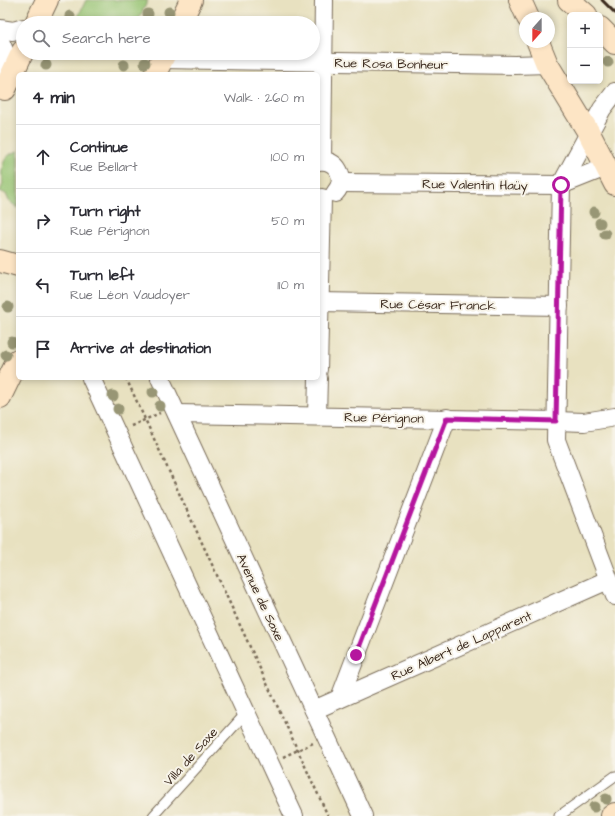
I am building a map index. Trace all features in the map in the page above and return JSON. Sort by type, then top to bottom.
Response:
[{"type":"main road","points":[[39,16],[47,0]]},
{"type":"main road","points":[[183,16],[190,0]]},
{"type":"main road","points":[[520,0],[525,12]]},
{"type":"main road","points":[[569,0],[583,12]]},
{"type":"main road","points":[[603,31],[615,43]]},
{"type":"main road","points":[[7,48],[8,89]]},
{"type":"main road","points":[[540,48],[547,64],[589,133],[611,176]]},
{"type":"main road","points":[[0,261],[16,265]]},
{"type":"main road","points":[[0,397],[16,364]]},
{"type":"street","points":[[320,198],[333,195],[338,190],[341,183],[341,176],[336,166],[330,162],[320,160],[324,62],[324,0]]},
{"type":"street","points":[[0,28],[16,30]]},
{"type":"street","name":"Rue Rosa Bonheur","points":[[161,62],[547,64]]},
{"type":"street","points":[[612,588],[556,440],[556,421],[561,185],[602,109],[615,92]]},
{"type":"street","name":"Rue Valentin Haüy","points":[[341,183],[561,185],[611,176]]},
{"type":"street","name":"Rue César Franck","points":[[320,302],[559,306]]},
{"type":"street","points":[[93,380],[294,816]]},
{"type":"street","name":"Avenue de Saxe","points":[[161,380],[171,412],[314,710],[363,816]]},
{"type":"street","points":[[317,416],[318,380]]},
{"type":"street","name":"Rue Pérignon","points":[[171,412],[584,422],[615,417]]},
{"type":"street","points":[[340,698],[447,418]]},
{"type":"street","name":"Rue Albert de Lapparent","points":[[314,710],[340,698],[612,588]]},
{"type":"lane","name":"Villa de Saxe","points":[[153,816],[246,714]]},
{"type":"lane","points":[[560,816],[615,776]]},
{"type":"path","points":[[127,380],[328,816]]},
{"type":"path","points":[[130,427],[145,419],[171,412]]},
{"type":"path","points":[[281,758],[319,740]]},
{"type":"green space","points":[[86,0],[148,0],[140,16],[78,16]]},
{"type":"green space","points":[[16,152],[16,206],[9,201],[6,194],[0,191],[3,184],[3,163],[8,156]]},
{"type":"railway","points":[[602,0],[615,13]]},
{"type":"route","points":[[356,655],[447,418],[556,421],[561,185]]}]
